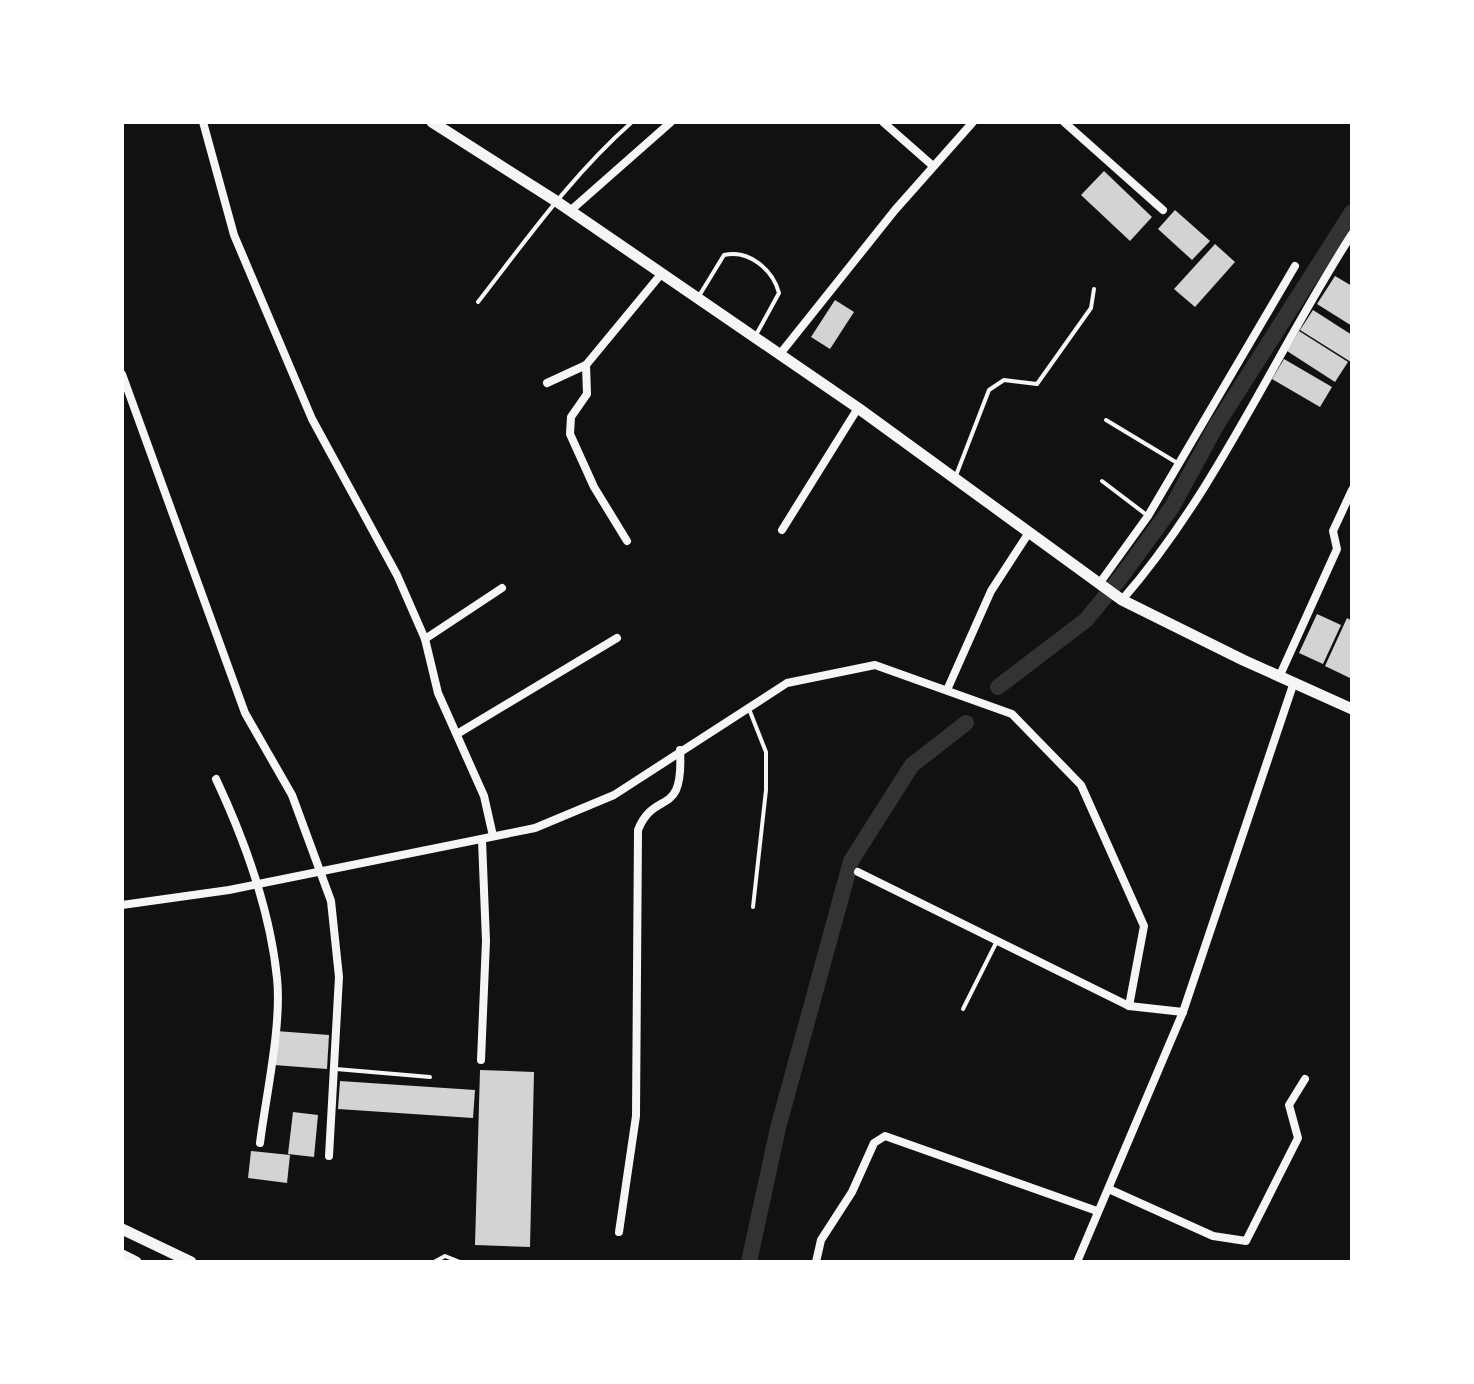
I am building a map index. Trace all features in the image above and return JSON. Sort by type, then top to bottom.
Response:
[{"type":"street","points":[[203,122],[234,235],[312,419],[397,575],[425,639],[438,693],[484,796],[493,836]]},
{"type":"street","points":[[432,122],[556,201],[858,408],[1122,600],[1352,709]]},
{"type":"street","points":[[570,211],[671,122]]},
{"type":"street","points":[[883,122],[933,166]]},
{"type":"street","points":[[780,354],[933,166],[973,122]]},
{"type":"street","points":[[1064,122],[1163,210]]},
{"type":"street","points":[[1122,600],[1160,557],[1190,511],[1352,234]]},
{"type":"street","points":[[1102,586],[1148,516],[1295,266]]},
{"type":"street","points":[[547,383],[586,365],[662,273]]},
{"type":"street","points":[[586,365],[587,394],[571,417],[570,434],[594,487],[627,541]]},
{"type":"street","points":[[122,374],[245,713],[292,795],[331,901],[339,977],[329,1156]]},
{"type":"street","points":[[782,530],[858,408]]},
{"type":"street","points":[[1280,675],[1337,549],[1333,531],[1352,490]]},
{"type":"street","points":[[947,690],[991,591],[1028,534]]},
{"type":"street","points":[[425,639],[502,588]]},
{"type":"street","points":[[457,734],[617,638]]},
{"type":"street","points":[[122,905],[320,872],[535,828],[614,795],[787,683],[875,665],[1012,714],[1081,785],[1144,926],[1129,1006]]},
{"type":"street","points":[[1077,1262],[1097,1211],[1111,1190],[1183,1012],[1294,682]]},
{"type":"street","points":[[619,1232],[636,1116],[638,830],[646,816],[678,790],[680,750]]},
{"type":"street","points":[[216,779],[258,882],[277,978],[277,1019],[260,1143]]},
{"type":"street","points":[[481,1060],[486,941],[482,840]]},
{"type":"street","points":[[858,872],[1129,1006],[1183,1012]]},
{"type":"street","points":[[1111,1190],[1213,1236],[1246,1241],[1298,1138],[1289,1105],[1305,1079]]},
{"type":"street","points":[[816,1262],[821,1240],[852,1192],[874,1143],[885,1136],[1097,1211]]},
{"type":"street","points":[[122,1229],[191,1262]]},
{"type":"street","points":[[122,1255],[136,1262]]},
{"type":"lane","points":[[478,302],[596,153],[632,122]]},
{"type":"lane","points":[[698,298],[724,255],[744,255],[765,267],[776,280],[779,293],[755,337]]},
{"type":"lane","points":[[954,480],[989,390],[1004,380],[1037,384],[1091,308],[1094,289]]},
{"type":"lane","points":[[1106,420],[1179,464]]},
{"type":"lane","points":[[1102,481],[1148,516]]},
{"type":"lane","points":[[749,709],[766,752],[766,790],[753,907]]},
{"type":"lane","points":[[963,1009],[997,941]]},
{"type":"lane","points":[[334,1069],[430,1077]]},
{"type":"lane","points":[[434,1262],[445,1256],[460,1262]]},
{"type":"building","points":[[1104,171],[1152,217],[1130,241],[1081,195]]},
{"type":"building","points":[[1175,210],[1210,241],[1192,260],[1158,229]]},
{"type":"building","points":[[1215,244],[1235,262],[1195,307],[1174,289]]},
{"type":"building","points":[[1335,276],[1352,286],[1352,326],[1317,304]]},
{"type":"building","points":[[835,300],[854,312],[830,349],[811,337]]},
{"type":"building","points":[[1313,310],[1352,335],[1351,362],[1300,330]]},
{"type":"building","points":[[1299,331],[1348,362],[1335,382],[1287,351]]},
{"type":"building","points":[[1284,359],[1332,387],[1320,407],[1272,379]]},
{"type":"building","points":[[1317,614],[1341,625],[1323,664],[1299,653]]},
{"type":"building","points":[[1347,618],[1352,621],[1352,679],[1325,666]]},
{"type":"building","points":[[276,1031],[329,1035],[327,1069],[274,1065]]},
{"type":"building","points":[[480,1070],[534,1072],[530,1247],[475,1245]]},
{"type":"building","points":[[340,1081],[475,1090],[473,1118],[338,1109]]},
{"type":"building","points":[[293,1112],[318,1115],[314,1157],[288,1154]]},
{"type":"building","points":[[251,1151],[290,1155],[287,1183],[248,1178]]},
{"type":"waterway","points":[[998,687],[1086,620],[1121,577],[1172,507],[1216,426],[1352,212]]},
{"type":"waterway","points":[[749,1262],[778,1128],[851,861],[912,765],[966,723]]}]
